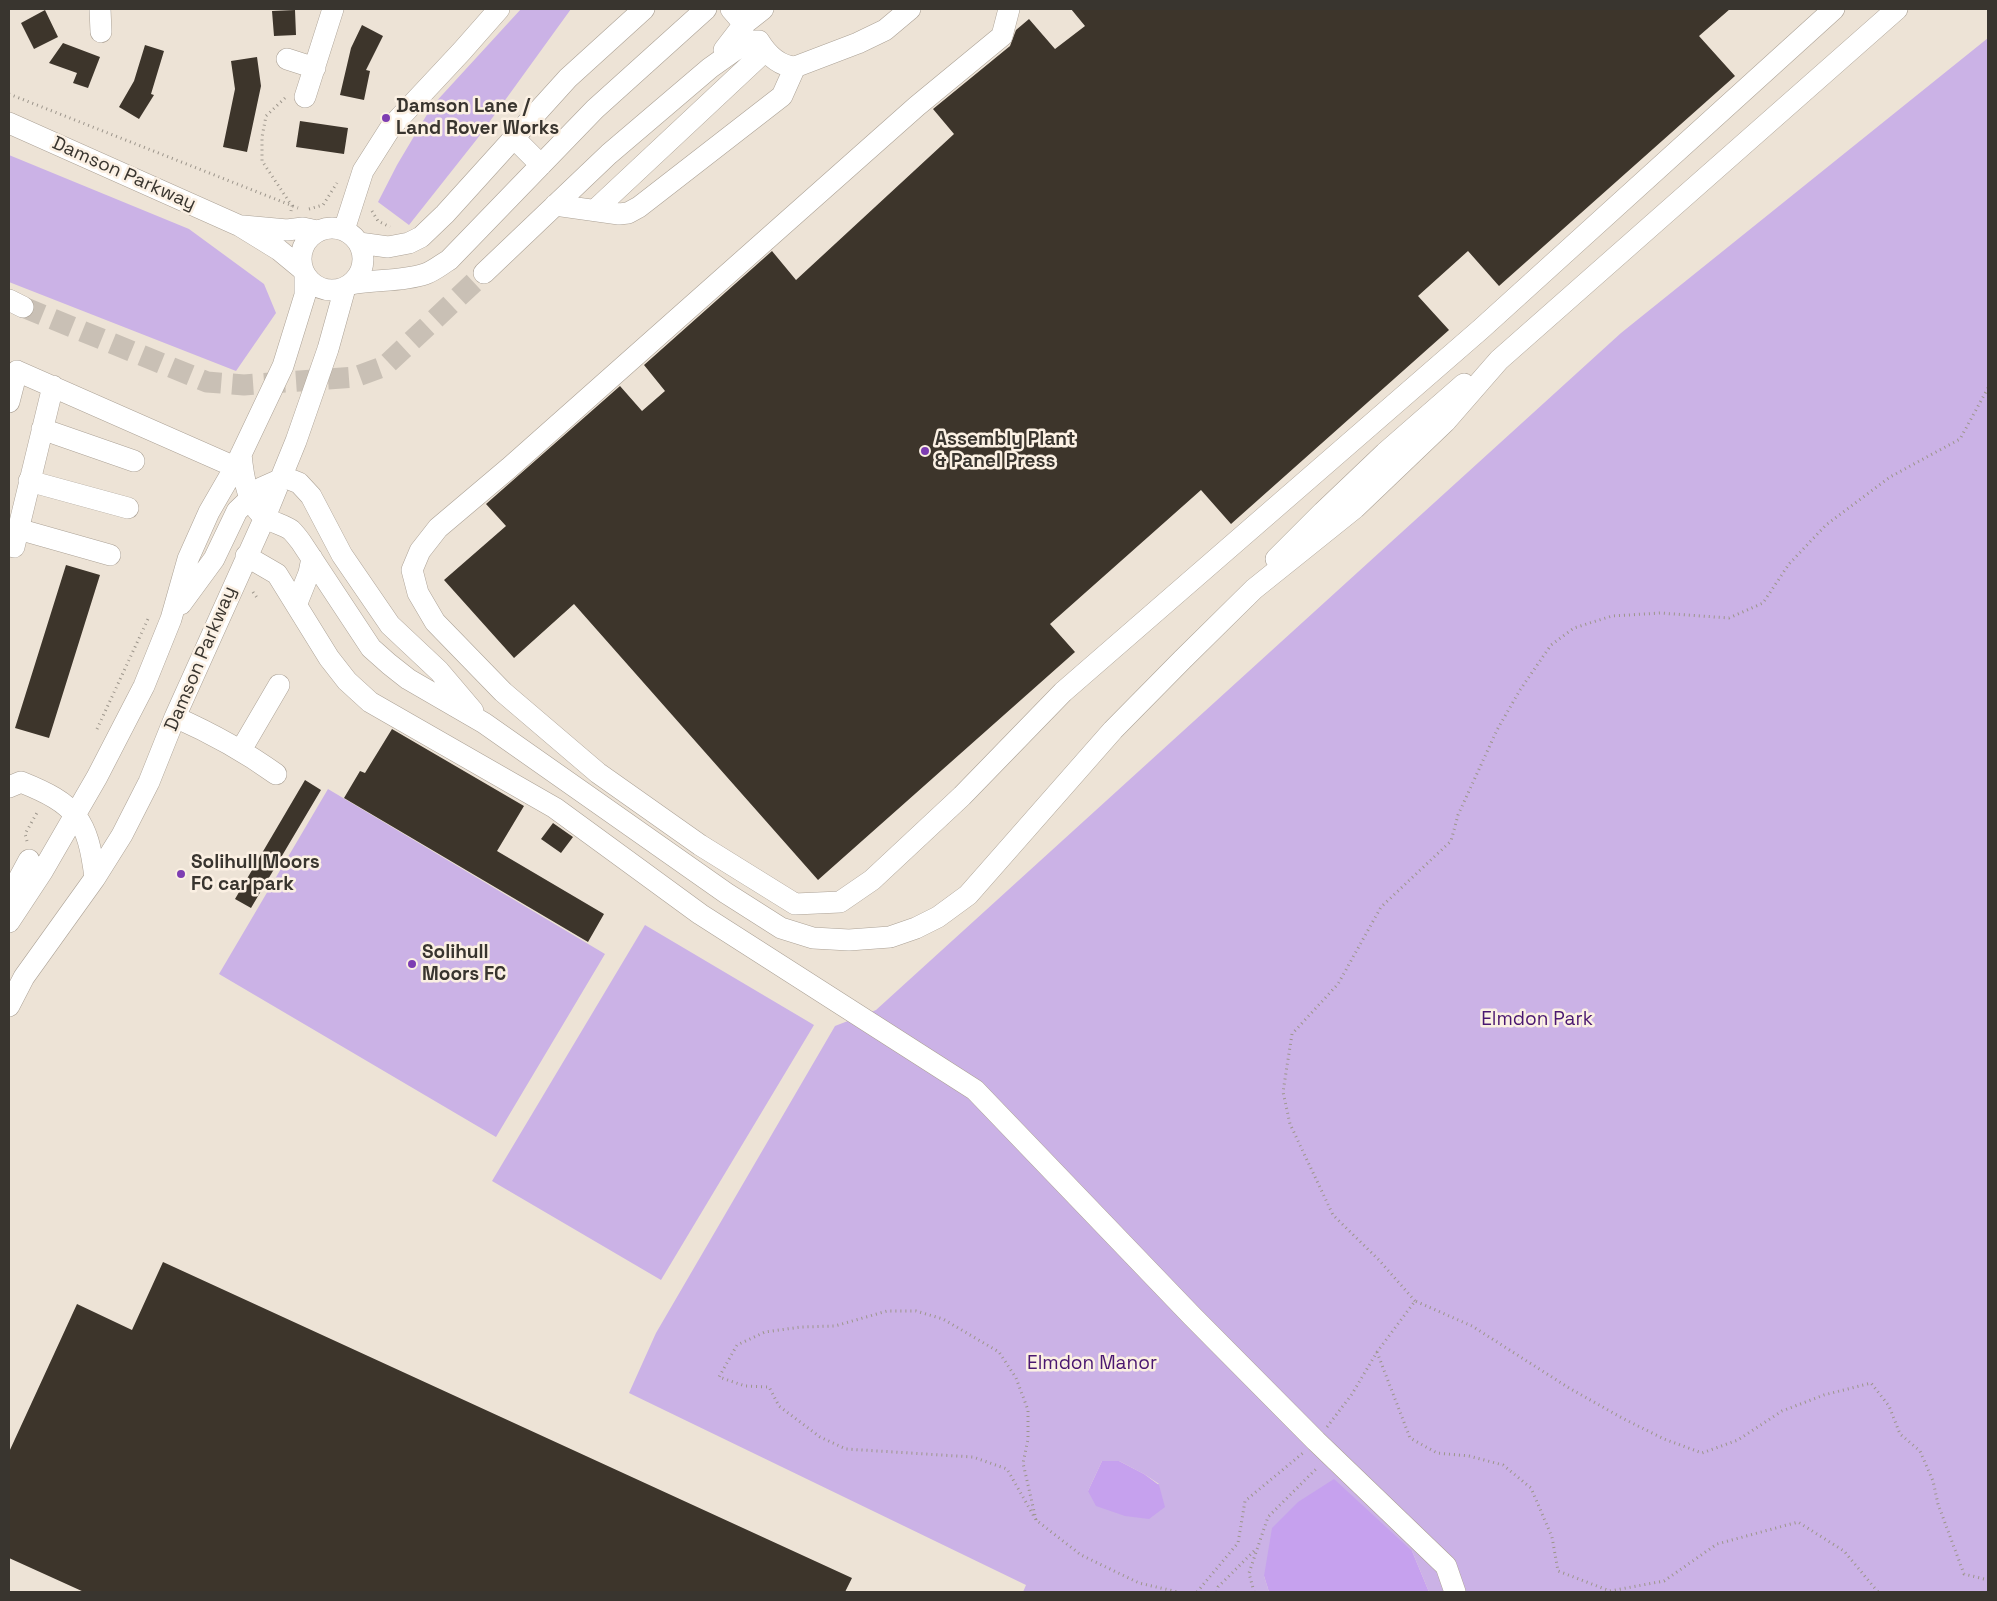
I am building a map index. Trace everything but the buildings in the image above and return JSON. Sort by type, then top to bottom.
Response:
[{"type":"street","points":[[100,9],[101,32]]},
{"type":"street","points":[[306,97],[333,9]]},
{"type":"street","points":[[348,286],[359,276],[363,265],[363,254],[352,237],[351,215],[363,171],[391,126],[499,9]]},
{"type":"street","points":[[9,922],[42,872],[97,777],[144,686],[171,619],[188,559],[209,512],[238,461],[283,366],[305,295],[304,273],[300,258],[303,247],[309,238],[326,228],[388,247],[409,243],[421,237],[568,78],[644,9]]},
{"type":"street","points":[[304,273],[313,285],[323,290],[334,291],[372,280],[387,281],[427,273],[449,260],[595,109],[706,9]]},
{"type":"street","points":[[710,68],[738,16],[763,9]]},
{"type":"street","points":[[484,272],[609,154],[710,68],[748,40],[759,41],[765,51],[786,66],[795,67],[858,43],[885,30],[910,9]]},
{"type":"street","points":[[1009,9],[1002,36],[917,106],[509,468],[438,528],[420,551],[412,570],[418,593],[435,622],[503,692],[598,773],[700,845],[795,904],[840,902],[872,880],[962,796],[1063,692],[1480,329],[1834,9]]},
{"type":"street","points":[[9,402],[17,371],[238,461],[250,496],[265,517],[290,529],[312,558],[371,648],[408,679],[484,722],[726,893],[780,928],[813,938],[849,940],[890,937],[916,928],[938,917],[968,894],[1114,730],[1254,589],[1355,508],[1446,422],[1499,360],[1897,9]]},
{"type":"street","points":[[595,210],[765,51]]},
{"type":"street","points":[[287,58],[315,68]]},
{"type":"street","points":[[555,205],[619,214],[628,213],[639,207],[782,96],[795,67]]},
{"type":"street","name":"Damson Parkway","points":[[9,123],[240,226],[279,250],[304,273]]},
{"type":"street","points":[[514,138],[541,165]]},
{"type":"street","name":"Damson Parkway","points":[[240,226],[287,230],[303,228],[317,232]]},
{"type":"street","name":"Damson Parkway","points":[[9,1006],[24,977],[95,878],[122,835],[150,782],[175,717],[246,556],[265,517],[289,481],[296,441],[348,286]]},
{"type":"street","points":[[53,386],[13,537],[110,555]]},
{"type":"street","points":[[42,430],[134,461]]},
{"type":"street","points":[[29,481],[128,508]]},
{"type":"street","points":[[171,619],[214,559],[237,511],[250,496],[261,488],[289,481],[311,496],[342,555],[390,625],[439,671],[484,722]]},
{"type":"street","points":[[246,556],[277,574],[297,603],[329,658],[347,681],[370,702],[555,808],[700,914],[975,1090],[1192,1316],[1323,1448],[1446,1566],[1455,1592]]},
{"type":"street","points":[[297,603],[309,573],[312,558]]},
{"type":"street","points":[[241,750],[279,685]]},
{"type":"street","points":[[175,717],[241,750],[276,774]]},
{"type":"street","points":[[9,787],[21,782],[48,793],[75,814],[85,831],[92,851],[95,878]]},
{"type":"street","points":[[9,906],[26,854]]},
{"type":"path","points":[[9,94],[292,206],[262,161],[262,137],[266,116],[274,107],[287,97],[306,97]]},
{"type":"path","points":[[1988,388],[1960,439],[1890,476],[1826,525],[1789,564],[1763,603],[1729,618],[1660,613],[1612,616],[1574,628],[1551,645],[1520,690],[1497,730],[1458,815],[1451,841],[1381,907],[1338,984],[1292,1034],[1283,1092],[1290,1124],[1332,1215],[1379,1260],[1415,1301],[1472,1326],[1569,1388],[1624,1419],[1664,1439],[1702,1453],[1738,1440],[1782,1411],[1824,1395],[1871,1383],[1890,1406],[1900,1434],[1920,1451],[1933,1481],[1938,1504],[1964,1574],[1988,1580]]},
{"type":"path","points":[[93,738],[150,613]]},
{"type":"path","points":[[26,854],[27,842],[25,834],[40,808]]},
{"type":"path","points":[[1254,1592],[1249,1572],[1268,1517],[1323,1448],[1376,1352],[1415,1301]]},
{"type":"path","points":[[1036,1520],[1023,1463],[1028,1439],[1028,1410],[1016,1378],[999,1352],[943,1319],[916,1311],[887,1311],[835,1326],[801,1326],[765,1332],[737,1345],[719,1377],[745,1386],[769,1387],[779,1406],[820,1437],[846,1449],[973,1457],[1007,1469],[1036,1520],[1081,1555],[1139,1583],[1178,1592]]},
{"type":"path","points":[[1376,1352],[1410,1438],[1437,1453],[1469,1456],[1503,1465],[1532,1488],[1552,1537],[1558,1571],[1610,1592],[1664,1581],[1717,1544],[1798,1522],[1844,1551],[1878,1592]]},
{"type":"path","points":[[1197,1592],[1238,1543],[1245,1501],[1323,1448]]},
{"type":"path","points":[[1217,1592],[1218,1587],[1257,1548]]},
{"type":"green space","points":[[521,9],[571,9],[477,139],[409,225],[378,202],[397,165],[432,106]]},
{"type":"green space","name":"Elmdon Park","points":[[1988,38],[1988,1592],[1429,1592],[1412,1551],[1264,1576],[1269,1592],[1023,1592],[1026,1585],[629,1393],[656,1333],[835,1026],[876,1010],[1621,333]],"holes":[[[1102,1461],[1119,1461],[1144,1474],[1159,1484],[1088,1491]]]},
{"type":"green space","points":[[9,155],[189,229],[264,284],[276,313],[236,371],[9,282]]},
{"type":"green space","name":"Solihull Moors FC","points":[[328,789],[605,954],[496,1137],[219,974]]},
{"type":"green space","points":[[645,925],[814,1025],[661,1280],[492,1181]]},
{"type":"shaded area","points":[[1102,1461],[1119,1461],[1144,1474],[1159,1485],[1165,1507],[1149,1519],[1125,1516],[1096,1506],[1088,1491]]},
{"type":"shaded area","points":[[1334,1479],[1412,1551],[1429,1592],[1269,1592],[1264,1576],[1272,1528],[1298,1502]]},
{"type":"tunnel","points":[[23,307],[207,382],[244,385],[355,377],[385,366],[484,273]]},
{"type":"place","name":"Damson Lane / Land Rover Works","points":[[386,118]]},
{"type":"place","name":"Assembly Plant & Panel Press","points":[[925,451]]},
{"type":"place","name":"Solihull Moors FC car park","points":[[181,874]]},
{"type":"place","name":"Solihull Moors FC","points":[[412,964]]},
{"type":"park label","name":"Elmdon Manor","points":[[1092,1364]]}]
